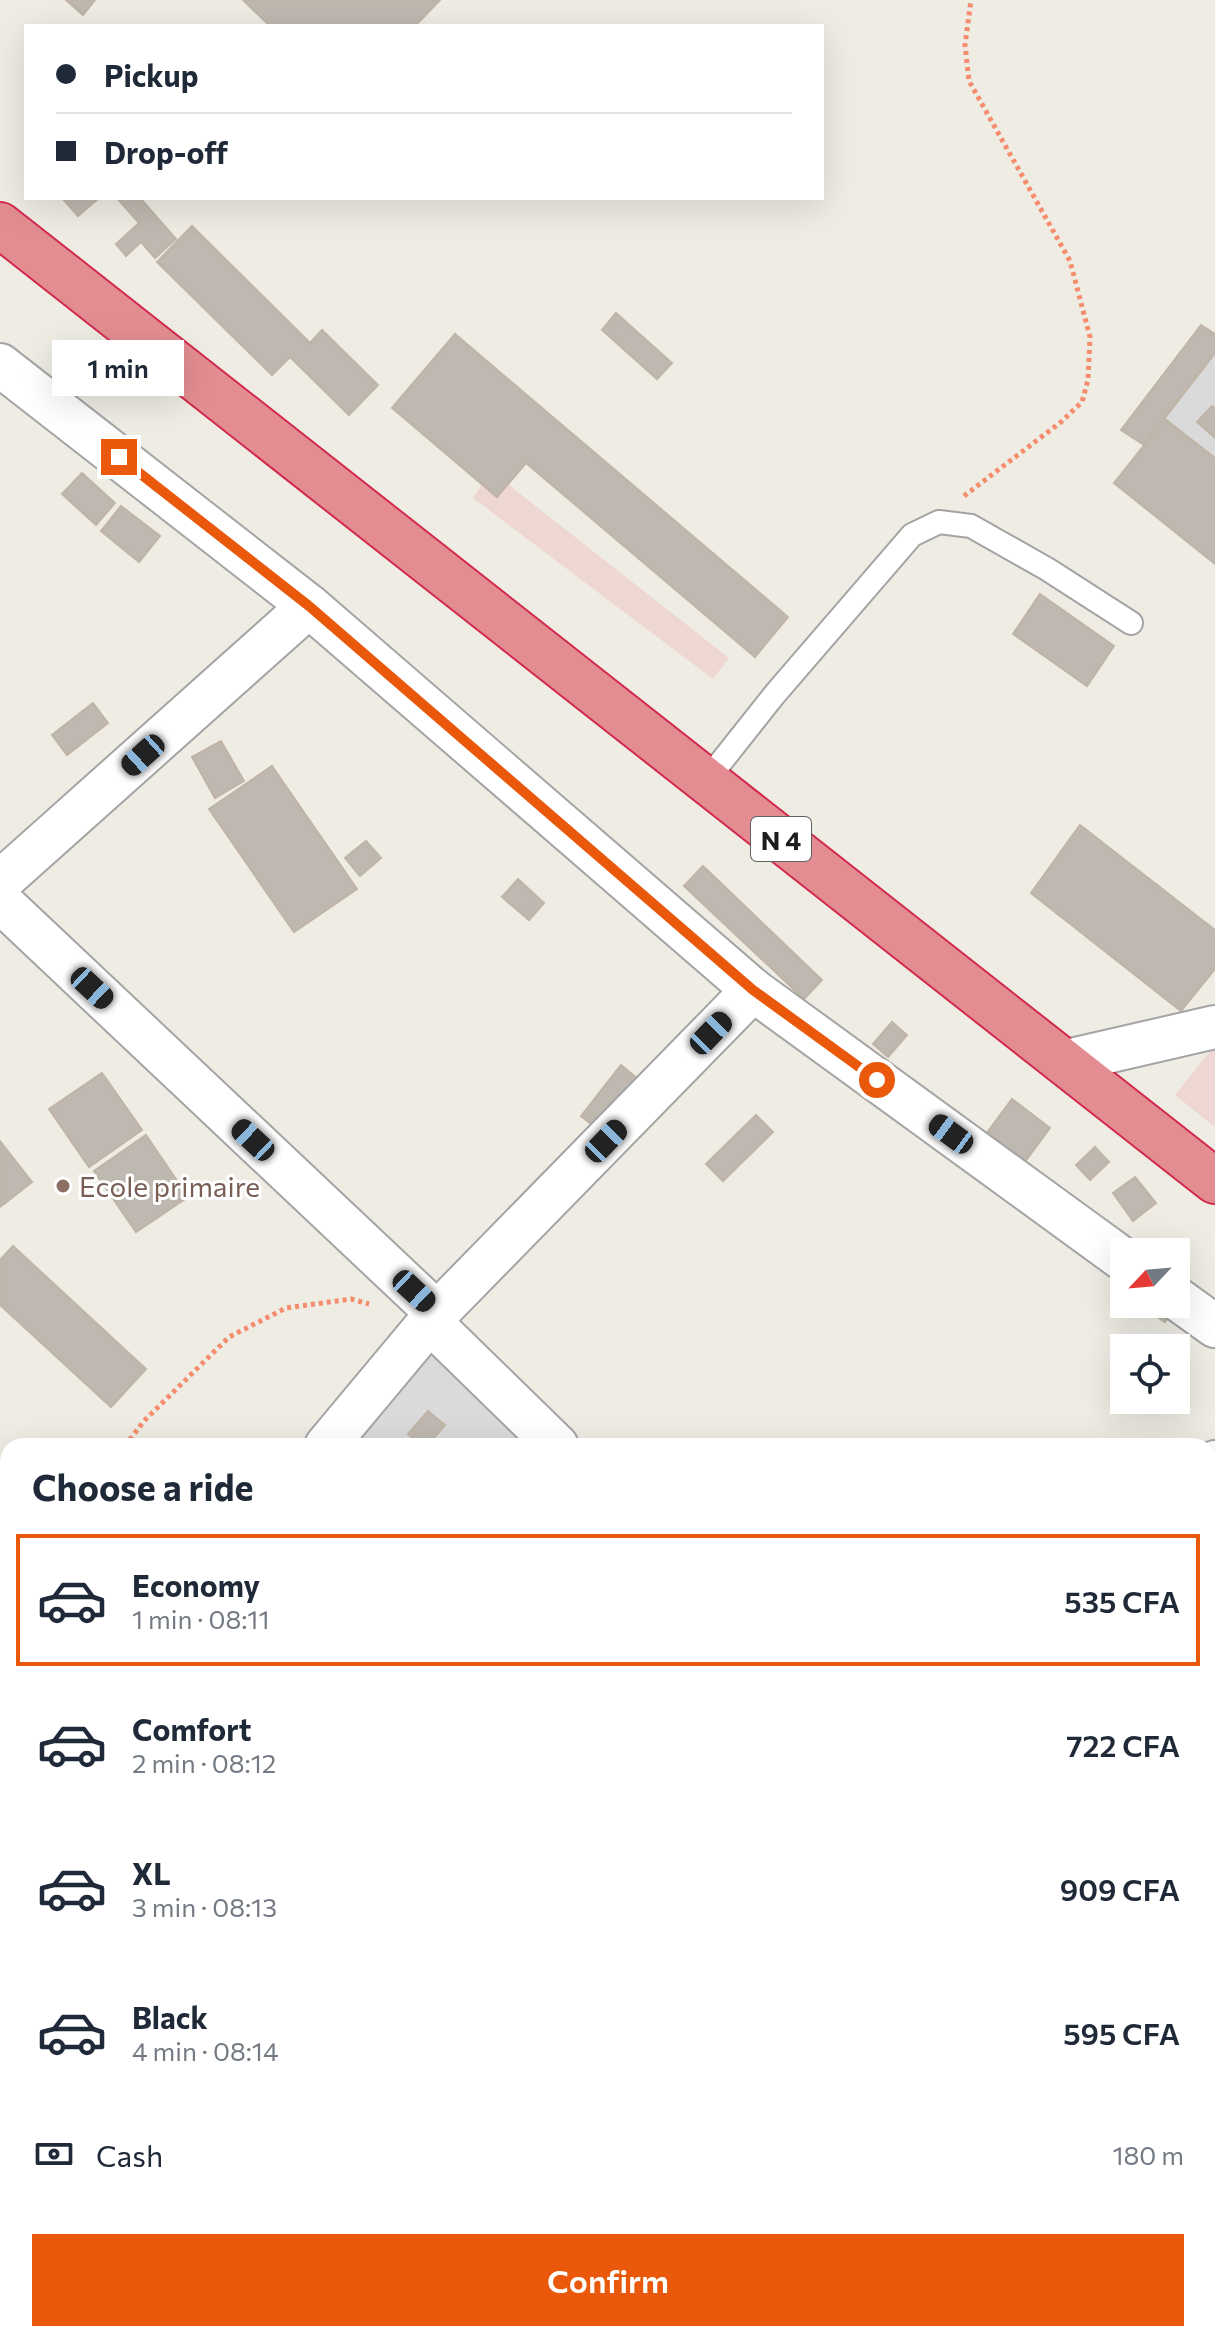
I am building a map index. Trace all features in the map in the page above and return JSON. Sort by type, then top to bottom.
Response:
[{"type":"highway","name":"N 4","points":[[0,225],[1215,1181]]},
{"type":"street","points":[[0,365],[309,606],[753,990],[1110,1250]]},
{"type":"street","points":[[0,882],[309,606]]},
{"type":"street","points":[[0,901],[434,1318],[549,1438]]},
{"type":"street","points":[[333,1438],[434,1318],[753,990]]},
{"type":"street","points":[[1063,1062],[1215,1027]]},
{"type":"street","points":[[1190,1308],[1215,1326]]},
{"type":"lane","points":[[706,781],[775,694],[912,535],[939,522],[971,526],[1047,569],[1131,623]]},
{"type":"path","points":[[962,497],[1061,422],[1082,402],[1088,380],[1090,337],[1070,261],[969,81],[965,45],[971,0]]},
{"type":"path","points":[[131,1438],[144,1421],[229,1337],[286,1308],[351,1299],[434,1318]]},
{"type":"shaded area","points":[[1215,353],[1215,458],[1165,419]]},
{"type":"shaded area","points":[[491,471],[729,658],[713,679],[473,498]]},
{"type":"shaded area","points":[[1215,1045],[1215,1127],[1175,1095]]},
{"type":"shaded area","points":[[432,1329],[542,1438],[346,1438]]},
{"type":"building","points":[[66,0],[95,0],[83,15]]},
{"type":"building","points":[[243,0],[440,0],[417,24],[268,24]]},
{"type":"building","points":[[64,200],[97,200],[78,216]]},
{"type":"building","points":[[119,200],[142,200],[176,239],[155,258],[141,242],[126,256],[116,244],[139,223]]},
{"type":"building","points":[[192,226],[310,343],[322,330],[378,385],[349,415],[290,357],[272,375],[157,262]]},
{"type":"building","points":[[616,313],[672,363],[657,379],[602,330]]},
{"type":"building","points":[[1201,325],[1215,334],[1215,353],[1144,445],[1121,430]]},
{"type":"building","points":[[455,334],[788,617],[755,657],[526,463],[497,497],[392,408]]},
{"type":"building","points":[[1212,406],[1215,408],[1215,438],[1197,422]]},
{"type":"building","points":[[1165,419],[1215,458],[1215,564],[1114,483]]},
{"type":"building","points":[[82,473],[115,503],[96,525],[62,494]]},
{"type":"building","points":[[121,506],[160,536],[139,562],[101,531]]},
{"type":"building","points":[[1040,594],[1114,646],[1087,686],[1013,634]]},
{"type":"building","points":[[93,703],[108,723],[67,755],[52,735]]},
{"type":"building","points":[[221,741],[244,781],[215,798],[192,757]]},
{"type":"building","points":[[272,766],[357,889],[294,932],[209,809]]},
{"type":"building","points":[[1080,825],[1215,930],[1215,969],[1181,1011],[1031,893]]},
{"type":"building","points":[[366,841],[381,858],[360,876],[345,858]]},
{"type":"building","points":[[703,866],[822,980],[804,999],[684,886]]},
{"type":"building","points":[[518,879],[544,903],[529,920],[502,897]]},
{"type":"building","points":[[892,1022],[907,1035],[888,1057],[873,1044]]},
{"type":"building","points":[[621,1065],[645,1085],[605,1135],[581,1116]]},
{"type":"building","points":[[102,1073],[142,1130],[89,1167],[49,1109]]},
{"type":"building","points":[[1012,1099],[1050,1128],[1024,1163],[986,1134]]},
{"type":"building","points":[[756,1115],[773,1132],[723,1181],[706,1164]]},
{"type":"building","points":[[146,1135],[188,1197],[136,1232],[94,1171]]},
{"type":"building","points":[[0,1141],[32,1182],[0,1207]]},
{"type":"building","points":[[1095,1147],[1109,1162],[1090,1180],[1076,1165]]},
{"type":"building","points":[[1135,1177],[1156,1203],[1133,1221],[1113,1193]]},
{"type":"building","points":[[13,1246],[146,1369],[111,1407],[0,1305],[0,1260]]},
{"type":"building","points":[[428,1411],[445,1425],[434,1438],[413,1438],[408,1434]]},
{"type":"place","name":"Ecole primaire","points":[[63,1186]]},
{"type":"route","points":[[119,457],[309,606],[753,990],[877,1080]]}]
